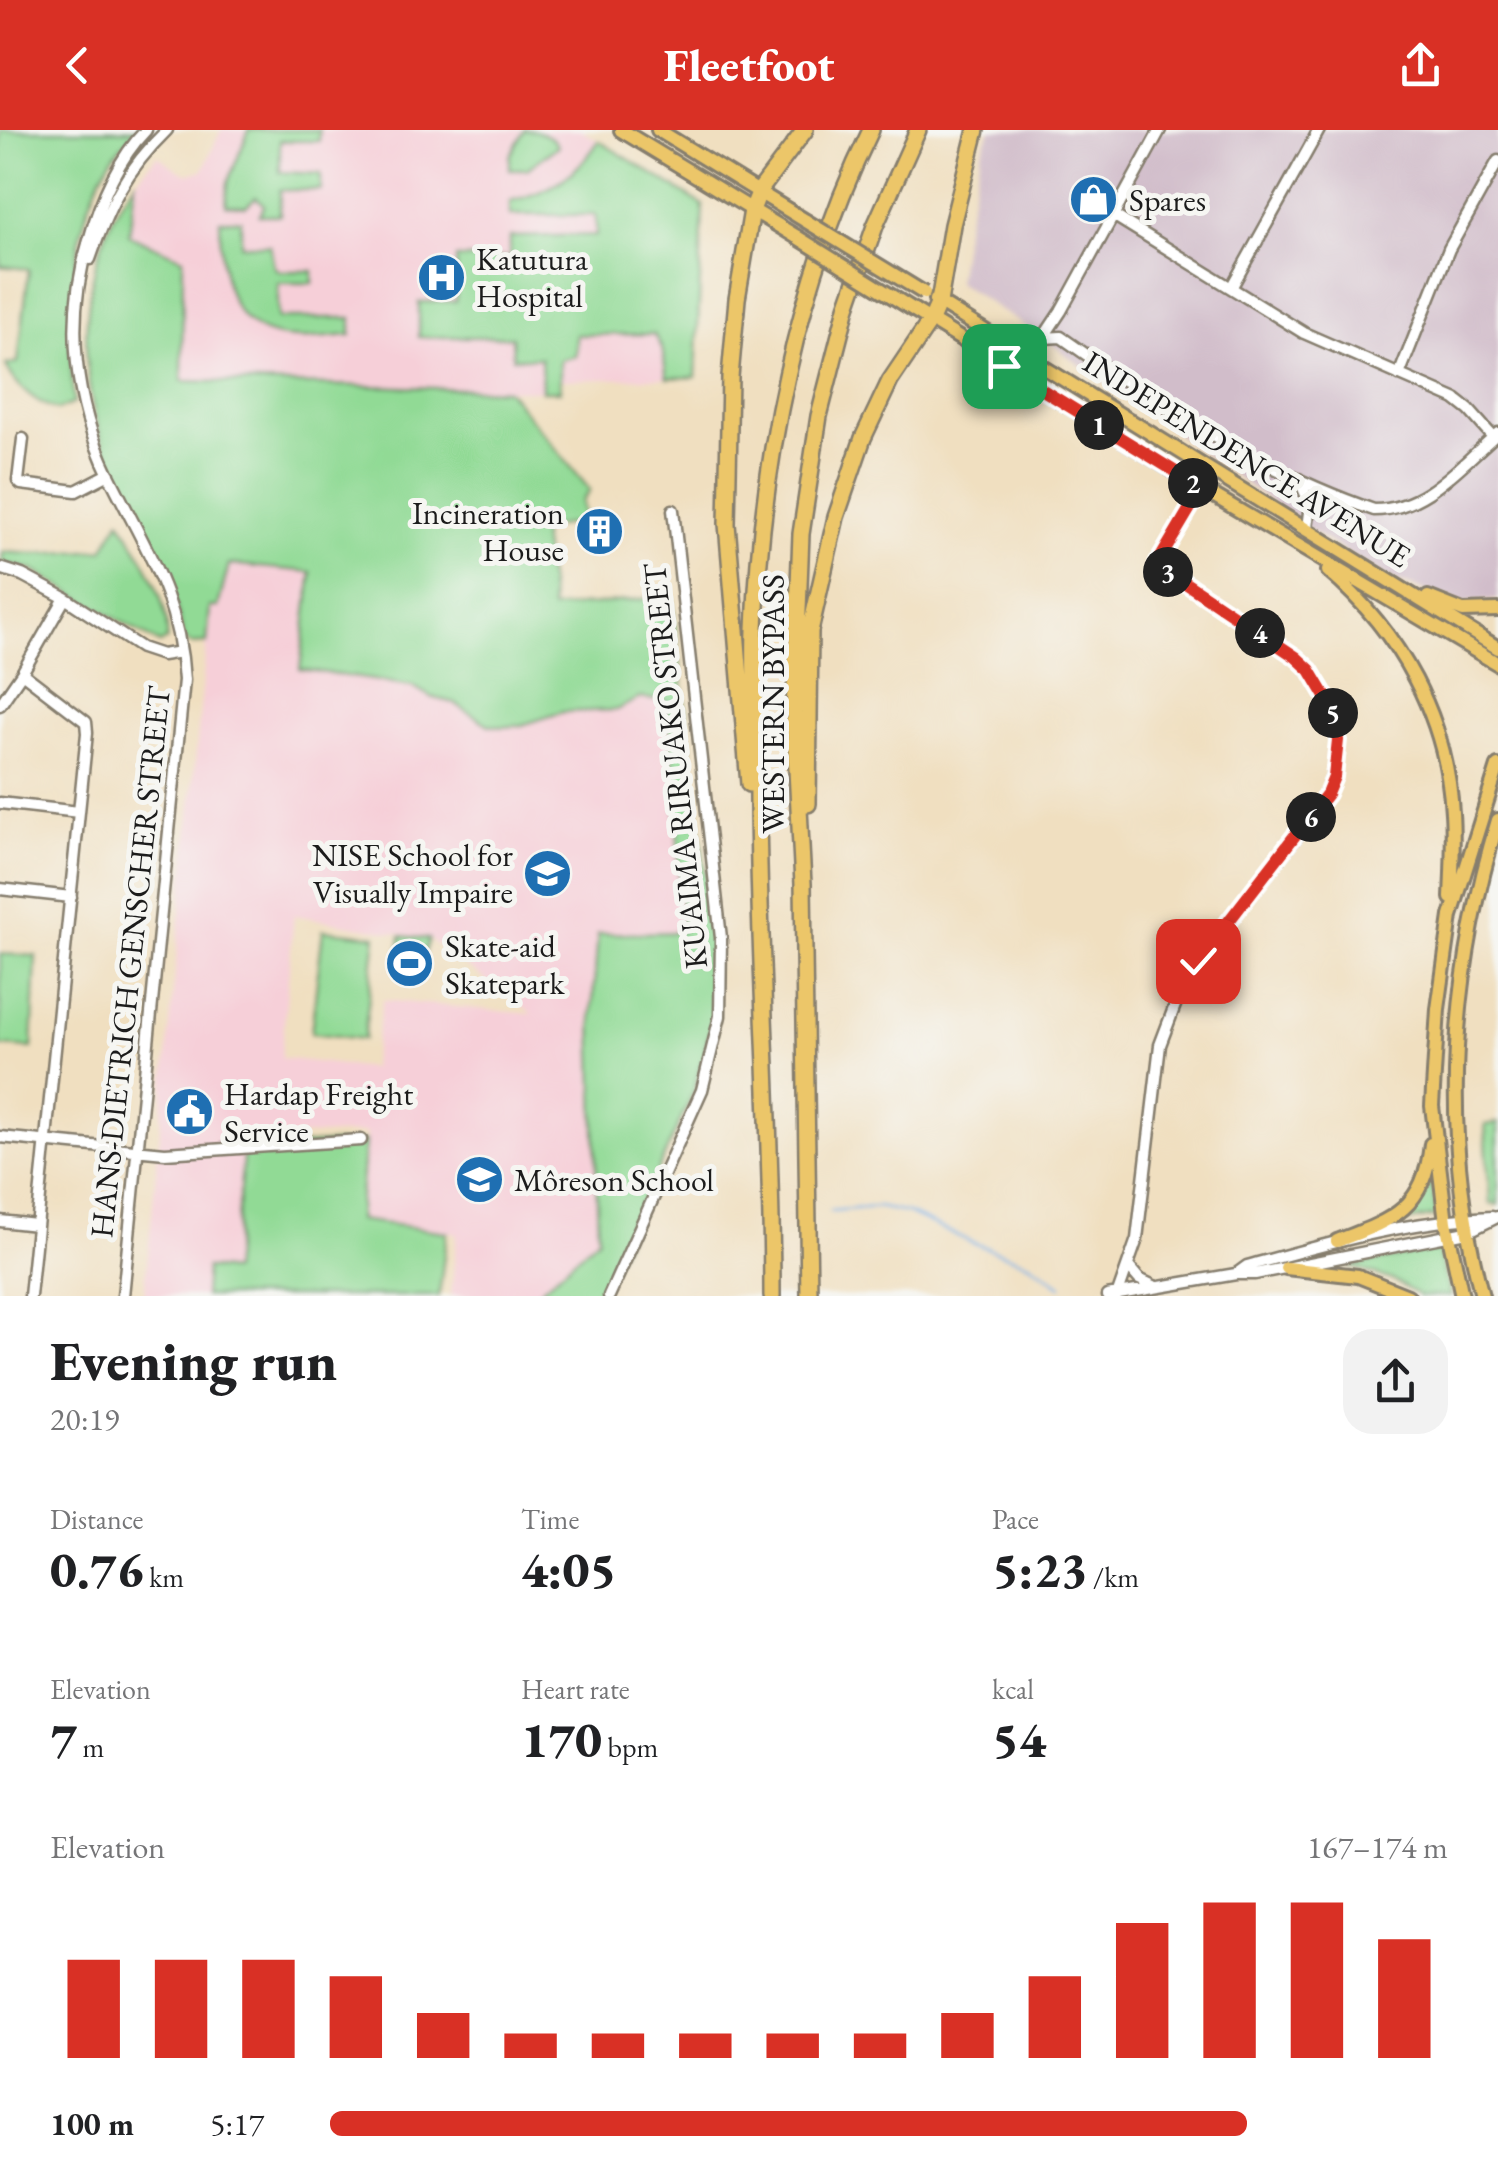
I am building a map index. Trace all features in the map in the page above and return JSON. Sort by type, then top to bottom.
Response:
[{"type":"highway","points":[[758,878],[726,467],[734,338],[752,210],[760,190],[805,130]]},
{"type":"highway","name":"WESTERN BYPASS","points":[[772,1296],[758,878],[754,635],[757,579],[771,459],[784,389],[817,270],[872,130]]},
{"type":"highway","name":"WESTERN BYPASS","points":[[809,1296],[803,884],[794,662],[803,520],[820,416],[846,307],[918,130]]},
{"type":"highway","points":[[803,884],[808,859],[810,631],[829,547],[863,438],[890,381],[932,320],[939,302],[952,225],[976,130]]},
{"type":"main road","name":"INDEPENDENCE AVENUE","points":[[621,130],[1202,488],[1498,664]]},
{"type":"main road","name":"INDEPENDENCE AVENUE","points":[[658,130],[1498,648]]},
{"type":"main road","points":[[1294,544],[1332,574],[1388,632],[1421,690],[1438,736],[1452,814],[1451,916],[1438,1009],[1431,1148],[1426,1174],[1410,1204],[1389,1220],[1337,1241]]},
{"type":"main road","points":[[1389,578],[1463,611],[1498,610]]},
{"type":"main road","points":[[1451,916],[1498,766]]},
{"type":"main road","points":[[1482,1296],[1457,1163],[1454,1108],[1458,1016],[1474,911],[1498,820]]},
{"type":"main road","points":[[1432,1106],[1447,1228],[1462,1296]]},
{"type":"main road","points":[[1286,1268],[1358,1276],[1408,1296]]},
{"type":"street","name":"HANS-DIETRICH GENSCHER STREET","points":[[123,1296],[184,688],[182,652],[172,608],[155,561],[109,474],[89,424],[75,338],[83,260],[105,193],[130,149],[146,130]]},
{"type":"street","name":"HANS-DIETRICH GENSCHER STREET","points":[[78,293],[118,188],[167,130]]},
{"type":"street","points":[[1021,352],[1042,338],[1061,311],[1160,130]]},
{"type":"street","points":[[1231,288],[1319,130]]},
{"type":"street","points":[[1399,375],[1450,249],[1497,165]]},
{"type":"street","points":[[1042,338],[1061,337],[1088,358],[1221,440],[1298,479],[1374,510],[1410,503],[1430,491],[1495,435],[1455,399],[1304,333],[1113,215]]},
{"type":"street","points":[[1061,311],[1061,337]]},
{"type":"street","points":[[23,439],[18,481],[21,484],[76,491],[109,474]]},
{"type":"street","points":[[1298,479],[1310,504],[1307,528]]},
{"type":"street","points":[[1114,1295],[1128,1266],[1138,1228],[1160,1045],[1177,1000],[1198,961],[1327,794],[1337,759],[1332,707],[1310,670],[1157,564],[1202,488]]},
{"type":"street","points":[[1310,504],[1338,496]]},
{"type":"street","name":"KUAIMA RIRUAKO STREET","points":[[609,1296],[702,1090],[720,1016],[721,938],[673,510]]},
{"type":"street","points":[[0,568],[65,598],[149,652],[182,652]]},
{"type":"street","points":[[0,705],[65,598]]},
{"type":"street","points":[[22,673],[86,722],[30,1296]]},
{"type":"street","points":[[0,803],[79,812]]},
{"type":"street","points":[[0,889],[71,897]]},
{"type":"street","points":[[0,1137],[184,1153],[361,1140]]},
{"type":"street","points":[[1236,1274],[1247,1266],[1337,1241],[1467,1225],[1497,1217]]},
{"type":"street","points":[[0,1221],[36,1224]]},
{"type":"street","points":[[1114,1295],[1286,1268],[1447,1228]]},
{"type":"street","points":[[1128,1266],[1146,1291]]},
{"type":"shaded area","name":"Katutura Hospital","points":[[221,130],[581,130],[703,205],[696,377],[561,380],[560,391],[182,381],[183,258],[128,235],[135,182],[157,155],[181,172],[203,170]]},
{"type":"shaded area","points":[[990,130],[1498,130],[1498,600],[1463,603],[1389,579],[1307,528],[1043,338],[957,282],[981,154]]},
{"type":"shaded area","points":[[229,564],[312,572],[301,670],[412,686],[431,697],[454,703],[489,725],[522,725],[563,712],[616,710],[640,698],[667,701],[675,777],[682,933],[598,934],[592,1014],[598,1238],[537,1292],[539,1296],[451,1296],[457,1233],[358,1220],[366,1133],[274,1137],[273,1146],[244,1149],[232,1272],[206,1269],[204,1296],[144,1296],[210,606],[218,606]],"holes":[[[294,915],[429,939],[532,1014],[383,1000],[371,1068],[281,1058]]]},
{"type":"green space","points":[[0,130],[137,130],[107,166],[85,219],[71,314],[74,403],[58,410],[28,393],[6,365],[18,362],[29,269],[0,266]]},
{"type":"green space","points":[[249,130],[319,130],[319,141],[280,141],[280,172],[321,174],[321,190],[280,190],[280,215],[259,215],[264,205],[256,197],[246,206],[226,205],[228,182]]},
{"type":"green space","points":[[524,130],[552,138],[558,146],[527,169],[510,169],[510,156]]},
{"type":"green space","points":[[599,141],[703,205],[696,377],[667,378],[662,348],[654,334],[576,335],[576,356],[560,360],[560,391],[542,391],[541,358],[513,358],[512,337],[419,337],[419,302],[456,301],[456,258],[510,258],[510,237],[596,235],[596,215],[510,215],[510,201],[538,193],[561,180]]},
{"type":"green space","points":[[135,182],[129,235],[183,258],[182,381],[507,390],[590,490],[582,501],[584,522],[541,528],[552,609],[672,596],[713,936],[714,1015],[694,1091],[600,1296],[537,1293],[598,1238],[592,1014],[598,934],[682,932],[675,777],[667,701],[640,698],[616,710],[563,712],[502,727],[489,725],[454,703],[431,697],[412,686],[300,669],[312,572],[229,564],[218,607],[210,607],[207,643],[191,644],[184,639],[157,551],[106,452],[88,376],[86,341],[94,273],[103,240]]},
{"type":"green space","points":[[220,220],[241,220],[241,245],[270,245],[274,267],[279,271],[313,271],[313,283],[278,283],[278,318],[351,318],[351,335],[295,338],[272,335],[254,326],[241,314],[226,281]]},
{"type":"green space","points":[[120,520],[145,562],[164,608],[167,640],[160,644],[32,570],[2,562],[3,552],[103,550]]},
{"type":"green space","points":[[323,930],[376,936],[364,1039],[311,1033]]},
{"type":"green space","name":"Skate-aid Skatepark","points":[[401,936],[429,939],[416,979],[397,972]]},
{"type":"green space","points":[[0,954],[36,956],[32,1048],[0,1046]]},
{"type":"green space","points":[[1498,1123],[1498,1205],[1490,1203],[1485,1125]]},
{"type":"green space","points":[[365,1141],[358,1220],[447,1232],[439,1296],[204,1296],[206,1268],[232,1271],[244,1148]]},
{"type":"green space","points":[[1431,1177],[1437,1216],[1398,1223],[1423,1197]]},
{"type":"green space","points":[[1438,1250],[1451,1296],[1420,1296],[1392,1280],[1349,1266]]},
{"type":"waterway","points":[[830,1211],[877,1207],[908,1213],[1031,1264],[1061,1286]]},
{"type":"place","name":"Spares","points":[[1094,200]]},
{"type":"place","name":"Katutura Hospital","points":[[441,277]]},
{"type":"place","name":"Incineration House","points":[[599,531]]},
{"type":"place","name":"NISE School for Visually Impaire","points":[[548,873]]},
{"type":"place","name":"Skate-aid Skatepark","points":[[410,964]]},
{"type":"place","name":"Hardap Freight Service","points":[[189,1112]]},
{"type":"place","name":"Môreson School","points":[[479,1180]]},
{"type":"route","points":[[1004,366],[1202,488],[1157,564],[1296,657],[1322,686],[1332,707],[1337,759],[1327,794],[1198,961]]}]
